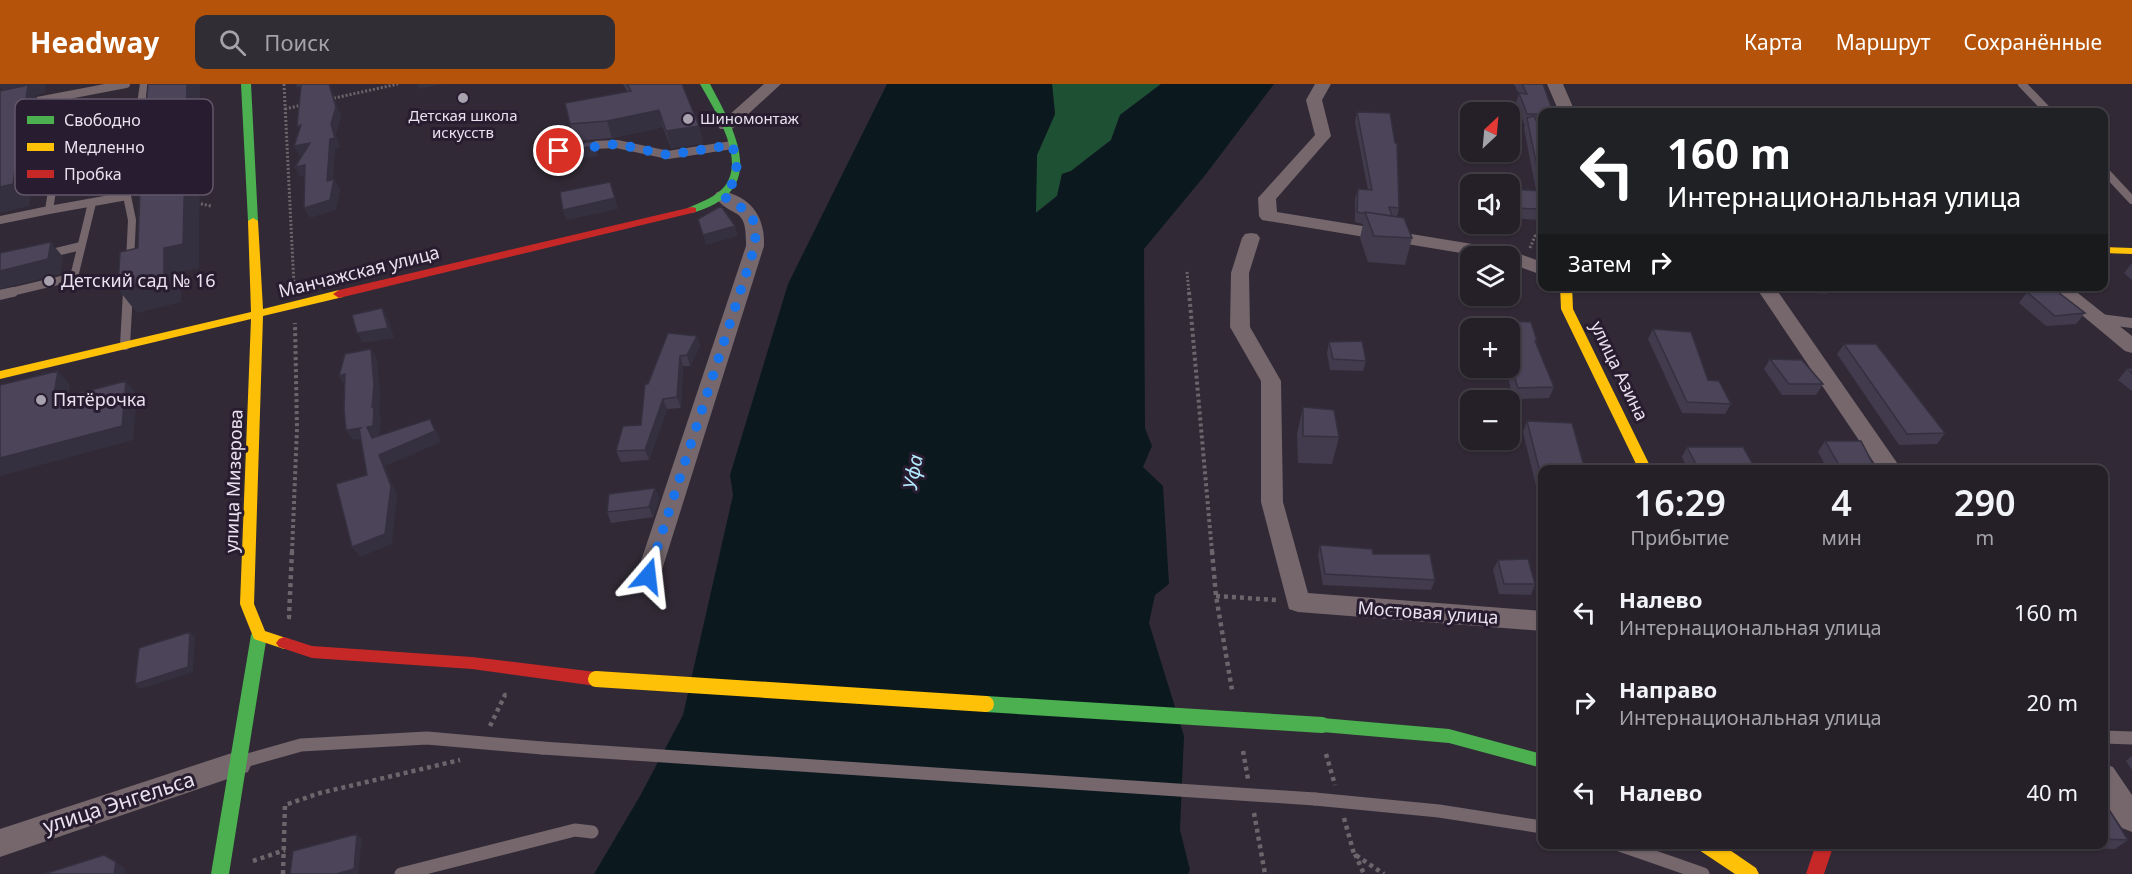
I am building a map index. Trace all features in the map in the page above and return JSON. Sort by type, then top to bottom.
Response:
[{"type":"main road","name":"улица Мизерова","points":[[246,84],[257,314],[247,604],[259,635]]},
{"type":"main road","points":[[705,84],[726,126],[737,159],[736,178],[723,196]]},
{"type":"main road","name":"Манчажская улица","points":[[0,375],[694,209],[723,196]]},
{"type":"main road","points":[[2108,250],[2132,251]]},
{"type":"main road","name":"улица Азина","points":[[1566,291],[1567,309],[1644,465]]},
{"type":"main road","points":[[220,874],[259,635],[312,652],[472,663],[596,680],[1322,725],[1449,736],[1538,760]]},
{"type":"main road","points":[[1712,849],[1750,874]]},
{"type":"main road","points":[[1815,874],[1823,849]]},
{"type":"street","points":[[726,126],[773,84]]},
{"type":"street","points":[[1323,84],[1314,100],[1323,136],[1267,198],[1268,216],[1509,256],[1538,267]]},
{"type":"street","points":[[1555,84],[1565,108]]},
{"type":"street","points":[[648,576],[755,246],[757,224],[749,212],[723,196]]},
{"type":"street","points":[[1251,238],[1240,273],[1240,327],[1271,381],[1272,502],[1306,603]]},
{"type":"street","points":[[1767,291],[1888,465]]},
{"type":"street","points":[[2062,291],[2132,346]]},
{"type":"street","name":"Мостовая улица","points":[[1306,603],[1538,621]]},
{"type":"street","name":"улица Энгельса","points":[[0,843],[238,763]]},
{"type":"street","points":[[2108,783],[2132,819]]},
{"type":"lane","points":[[50,99],[126,84]]},
{"type":"lane","points":[[142,99],[144,84]]},
{"type":"lane","points":[[2022,84],[2045,108]]},
{"type":"lane","points":[[0,108],[15,105]]},
{"type":"lane","points":[[542,154],[592,145],[617,144],[668,155],[732,145]]},
{"type":"lane","points":[[2108,174],[2132,200]]},
{"type":"lane","points":[[50,210],[52,195]]},
{"type":"lane","points":[[0,220],[128,196],[131,205],[132,228],[125,345]]},
{"type":"lane","points":[[0,295],[74,277],[92,203]]},
{"type":"lane","points":[[35,257],[81,246]]},
{"type":"lane","points":[[2096,318],[2132,323]]},
{"type":"lane","points":[[2108,737],[2132,738]]},
{"type":"lane","points":[[238,763],[302,746],[427,738],[542,748],[1315,799],[1439,811],[1538,825]]},
{"type":"lane","points":[[401,874],[574,830],[592,832]]},
{"type":"lane","points":[[1631,849],[1703,874]]},
{"type":"path","points":[[284,84],[292,215],[297,429],[289,617],[299,621]]},
{"type":"path","points":[[329,99],[398,84]]},
{"type":"path","points":[[285,109],[307,104]]},
{"type":"path","points":[[190,201],[211,206]]},
{"type":"path","points":[[189,206],[200,203]]},
{"type":"path","points":[[1187,272],[1216,596],[1234,699]]},
{"type":"path","points":[[1216,596],[1306,603]]},
{"type":"path","points":[[486,735],[505,695],[517,696]]},
{"type":"path","points":[[1242,746],[1248,780]]},
{"type":"path","points":[[284,874],[285,805],[320,793],[466,758]]},
{"type":"path","points":[[1252,803],[1264,874]]},
{"type":"path","points":[[1354,854],[1364,874]]},
{"type":"green space","points":[[1052,84],[1161,84],[1120,115],[1111,140],[1071,171],[1062,174],[1057,196],[1035,213],[1037,155],[1055,114]]},
{"type":"water","name":"Уфа","points":[[887,84],[1052,84],[1055,114],[1037,155],[1036,213],[1057,196],[1062,174],[1071,171],[1111,140],[1120,115],[1161,84],[1274,84],[1206,174],[1144,249],[1145,428],[1152,446],[1143,467],[1163,486],[1169,584],[1155,595],[1149,623],[1184,736],[1180,830],[1190,870],[1188,874],[594,874],[640,796],[683,715],[733,495],[730,475],[788,284]]},
{"type":"building","points":[[148,84],[187,84],[187,99],[147,99]]},
{"type":"building","points":[[297,84],[329,84],[336,107],[331,124],[335,138],[330,139],[327,181],[334,179],[330,200],[304,208],[305,165],[295,167],[310,143],[294,146],[301,125],[297,126],[301,86],[296,87]]},
{"type":"building","points":[[627,84],[682,84],[699,126],[666,131],[659,110],[607,121],[570,124],[565,103],[631,91]]},
{"type":"building","points":[[1522,84],[1543,84],[1552,108],[1538,108],[1538,116],[1527,114],[1519,93],[1527,94]]},
{"type":"building","points":[[28,85],[26,99],[15,99],[13,184],[0,187],[0,91]]},
{"type":"building","points":[[1357,112],[1390,113],[1395,143],[1397,143],[1399,208],[1389,207],[1392,216],[1357,212],[1358,189],[1372,190]]},
{"type":"building","points":[[1534,116],[1538,124],[1538,172],[1527,118]]},
{"type":"building","points":[[594,141],[595,146],[577,149],[576,144]]},
{"type":"building","points":[[610,182],[615,198],[563,210],[560,192]]},
{"type":"building","points":[[1520,190],[1538,191],[1538,209],[1520,208]]},
{"type":"building","points":[[140,195],[184,195],[183,244],[164,248],[164,278],[118,289],[120,252],[138,248]]},
{"type":"building","points":[[721,206],[735,226],[703,235],[698,219]]},
{"type":"building","points":[[1365,212],[1404,218],[1412,238],[1374,236]]},
{"type":"building","points":[[51,242],[48,259],[0,271],[0,253]]},
{"type":"building","points":[[2057,291],[2085,313],[2055,316],[2027,292]]},
{"type":"building","points":[[382,308],[388,328],[357,333],[352,315]]},
{"type":"building","points":[[1520,322],[1531,322],[1537,341],[1535,341],[1554,387],[1518,388],[1515,378],[1520,378]]},
{"type":"building","points":[[1653,329],[1691,332],[1708,380],[1719,381],[1731,404],[1687,402]]},
{"type":"building","points":[[668,333],[697,336],[687,355],[680,356],[677,397],[663,399],[645,450],[616,451],[623,426],[641,425],[645,384],[648,384]]},
{"type":"building","points":[[1362,341],[1366,361],[1333,359],[1329,342]]},
{"type":"building","points":[[1844,344],[1876,344],[1945,433],[1907,434]]},
{"type":"building","points":[[371,349],[374,385],[372,407],[374,407],[373,426],[367,427],[372,438],[430,419],[435,431],[379,455],[391,486],[385,534],[352,547],[336,484],[367,475],[359,428],[346,430],[345,374],[339,376],[345,354]]},
{"type":"building","points":[[1770,359],[1802,360],[1823,384],[1789,384]]},
{"type":"building","points":[[58,371],[53,400],[126,381],[122,426],[0,458],[0,385]]},
{"type":"building","points":[[1303,407],[1334,410],[1339,437],[1303,436]]},
{"type":"building","points":[[1527,421],[1572,423],[1584,465],[1538,465]]},
{"type":"building","points":[[1825,441],[1861,441],[1873,465],[1839,465]]},
{"type":"building","points":[[1687,447],[1743,447],[1753,465],[1696,465]]},
{"type":"building","points":[[655,488],[649,507],[607,512],[609,494]]},
{"type":"building","points":[[1320,545],[1372,549],[1373,554],[1430,554],[1435,580],[1325,574]]},
{"type":"building","points":[[1528,559],[1535,584],[1504,584],[1498,560]]},
{"type":"building","points":[[190,632],[188,667],[135,684],[139,648]]},
{"type":"building","points":[[2108,808],[2128,840],[2108,839]]},
{"type":"building","points":[[357,834],[354,869],[336,874],[290,874],[293,851]]},
{"type":"building","points":[[104,855],[116,862],[114,874],[44,874]]},
{"type":"traffic: fast","points":[[246,84],[253,221]]},
{"type":"traffic: fast","points":[[692,210],[715,200],[729,187],[736,173],[736,156],[732,139],[705,84]]},
{"type":"traffic: fast","points":[[220,874],[259,635]]},
{"type":"traffic: fast","points":[[986,704],[1322,725]]},
{"type":"traffic: fast","points":[[1322,725],[1449,736],[1538,760]]},
{"type":"traffic: slow","points":[[0,375],[257,314],[253,221]]},
{"type":"traffic: slow","points":[[2108,250],[2132,251]]},
{"type":"traffic: slow","points":[[1566,291],[1567,309],[1644,465]]},
{"type":"traffic: slow","points":[[284,643],[259,635],[247,604],[257,314],[339,294]]},
{"type":"traffic: slow","points":[[596,679],[986,704]]},
{"type":"traffic: slow","points":[[1712,849],[1750,874]]},
{"type":"traffic: jam","points":[[339,294],[692,210]]},
{"type":"traffic: jam","points":[[284,643],[312,652],[472,663],[596,679]]},
{"type":"traffic: jam","points":[[1815,874],[1823,849]]},
{"type":"place","name":"Детская школа искусств","points":[[463,98]]},
{"type":"place","name":"Шиномонтаж","points":[[688,119]]},
{"type":"place","name":"Детский сад № 16","points":[[49,281]]},
{"type":"place","name":"Пятёрочка","points":[[41,400]]},
{"type":"route","points":[[559,151],[592,145],[617,144],[668,155],[732,145],[737,159],[736,178],[732,187],[723,196],[749,212],[757,224],[755,246],[648,576]]}]
